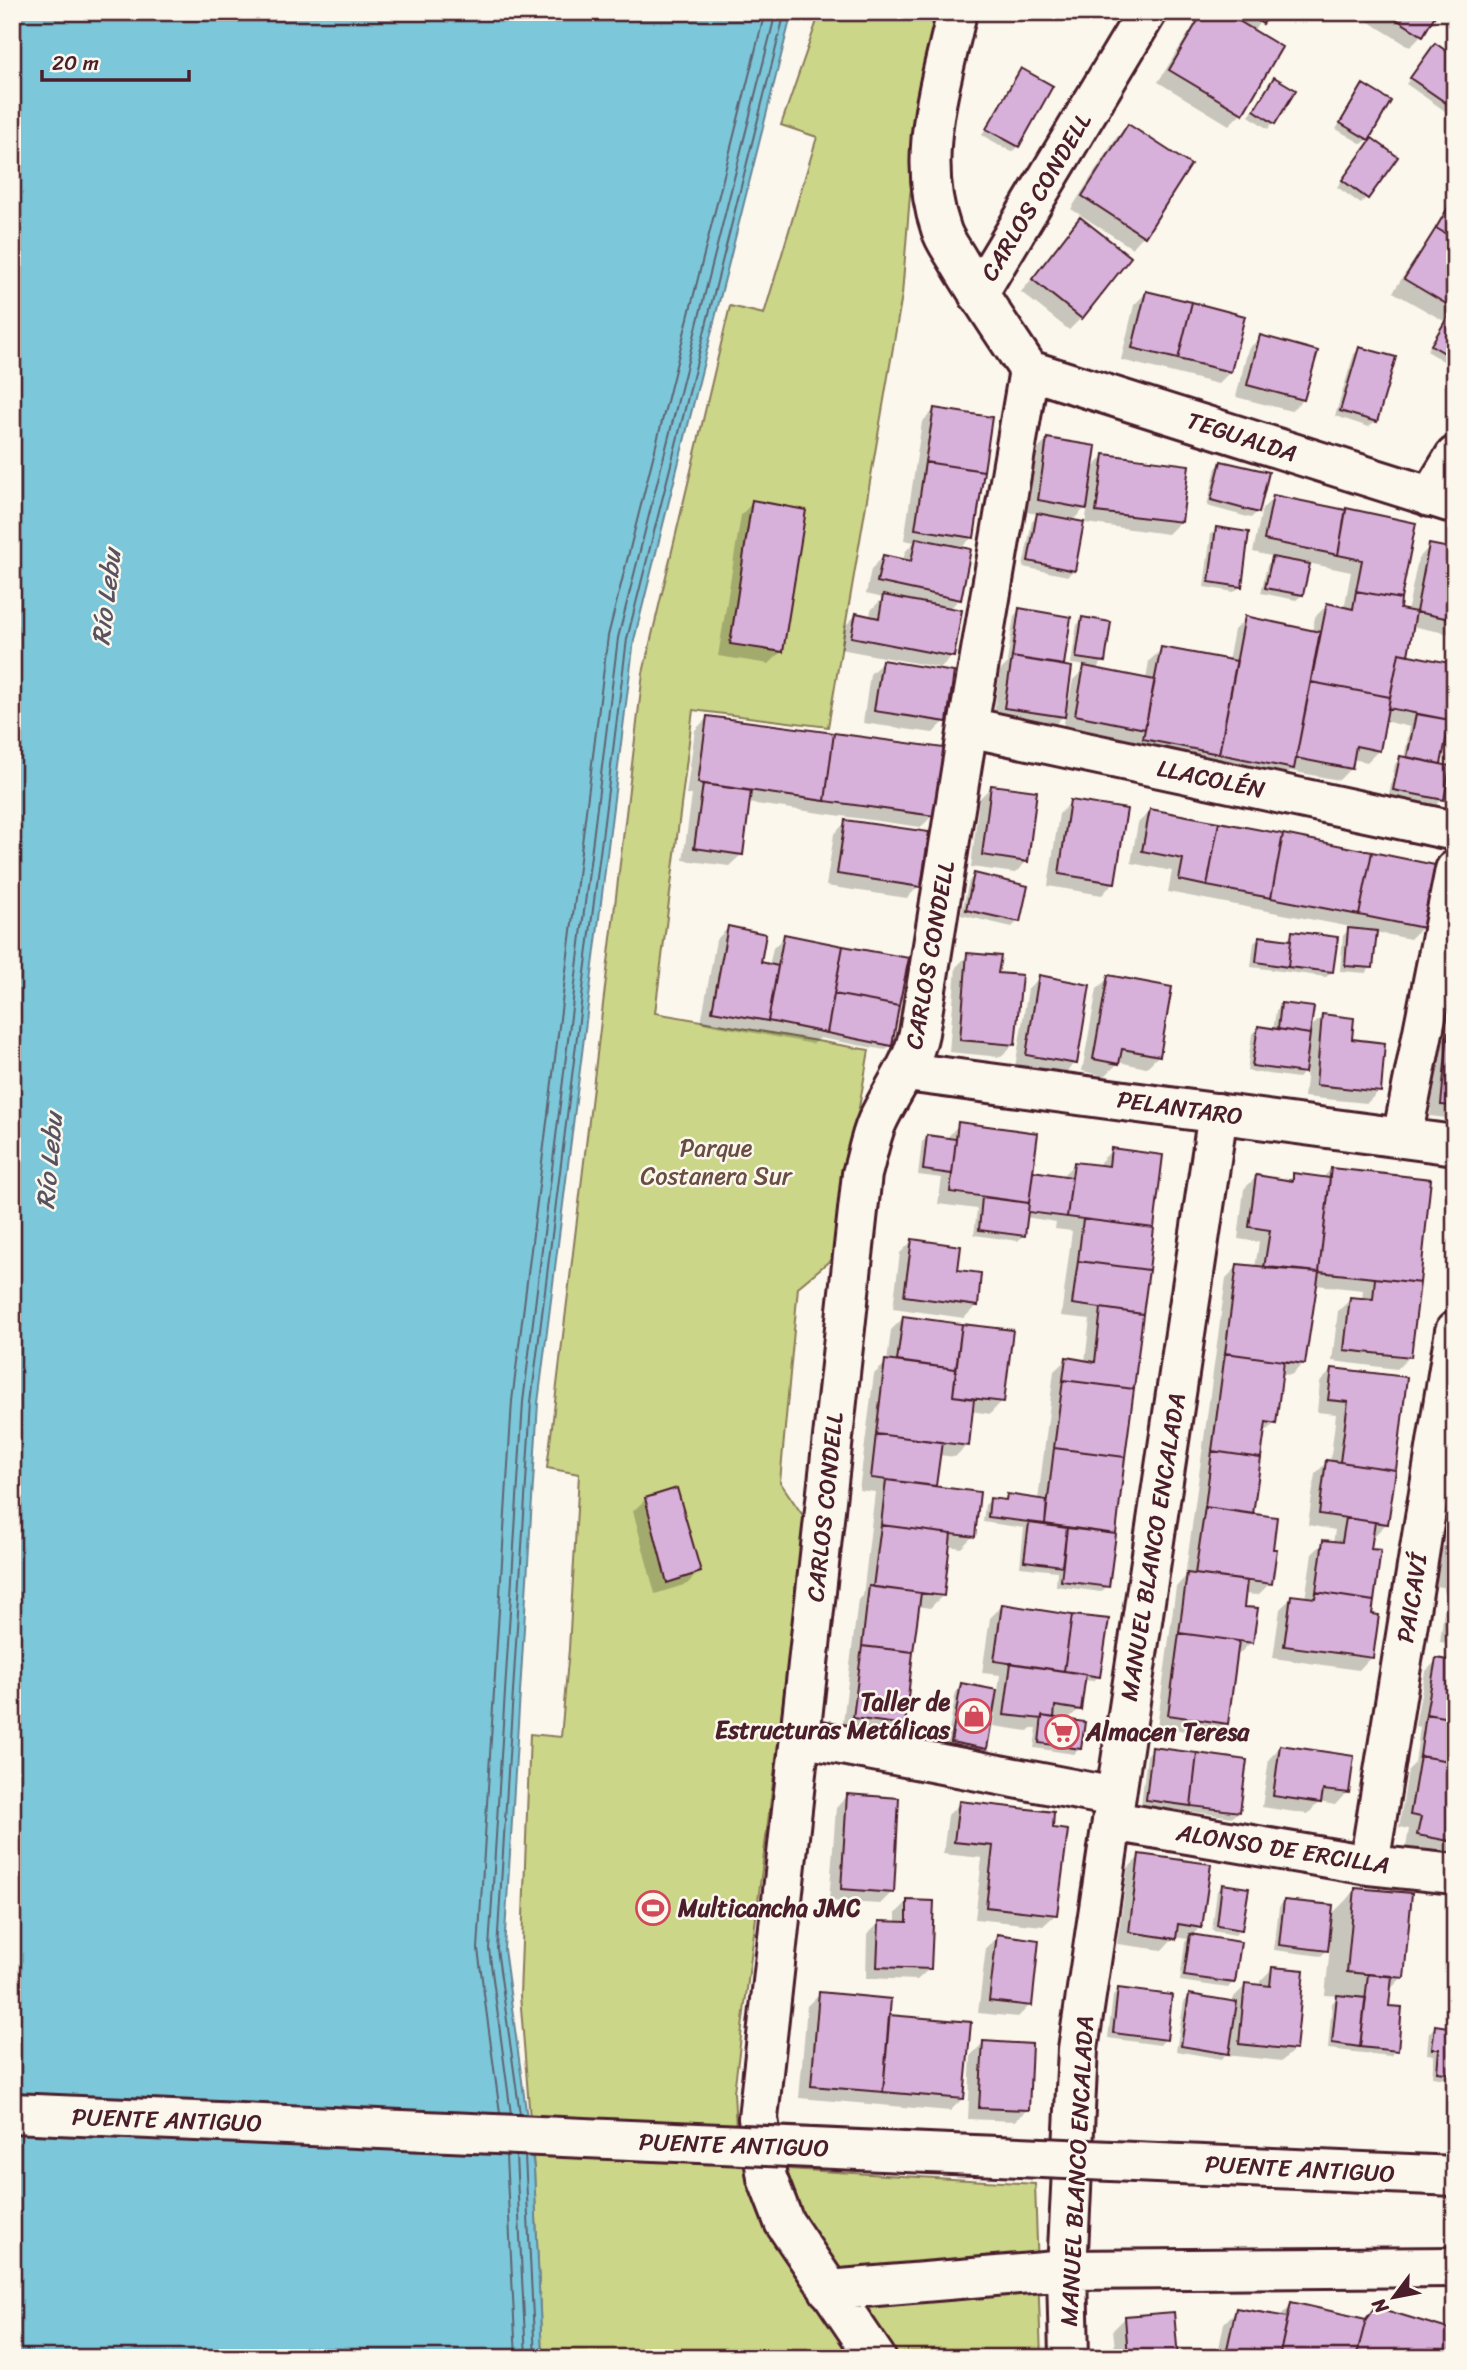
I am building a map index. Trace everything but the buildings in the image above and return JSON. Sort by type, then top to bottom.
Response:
[{"type":"street","points":[[957,12],[935,106],[930,165],[941,231],[978,294]]},
{"type":"street","name":"CARLOS CONDELL","points":[[876,2358],[784,2222],[767,2178],[758,2118],[862,1174],[877,1124],[906,1072],[919,1033],[1029,370],[978,294],[1147,12]]},
{"type":"street","name":"TEGUALDA","points":[[1029,370],[1442,500]]},
{"type":"street","points":[[1442,500],[1455,456]]},
{"type":"street","name":"LLACOLÉN","points":[[968,727],[1455,831]]},
{"type":"street","points":[[1402,1138],[1455,870]]},
{"type":"street","name":"PELANTARO","points":[[906,1072],[1455,1145]]},
{"type":"street","name":"MANUEL BLANCO ENCALADA","points":[[1069,2358],[1067,2270],[1078,2049],[1218,1113]]},
{"type":"street","name":"PAICAVÍ","points":[[1369,1865],[1455,1331]]},
{"type":"street","name":"ALONSO DE ERCILLA","points":[[800,1737],[1369,1865],[1455,1874]]},
{"type":"street","name":"PUENTE ANTIGUO","points":[[12,2113],[1455,2176]]},
{"type":"street","points":[[829,2290],[1067,2270],[1455,2267]]},
{"type":"green space","name":"Parque Costanera Sur","points":[[820,12],[943,12],[910,195],[902,295],[828,727],[693,710],[655,1013],[869,1050],[833,1258],[798,1287],[780,1482],[806,1520],[734,2092],[738,2166],[1035,2184],[1041,2358],[542,2358],[534,2169],[520,1995],[530,1734],[561,1737],[579,1474],[547,1468],[643,673],[730,306],[764,314],[817,137],[781,125]]},
{"type":"water","name":"Río Lebu","points":[[12,12],[792,12],[634,640],[538,1403],[504,1949],[534,2169],[542,2358],[12,2358]]},
{"type":"place","name":"Taller de Estructuras Metálicas","points":[[974,1716]]},
{"type":"place","name":"Almacen Teresa","points":[[1062,1732]]},
{"type":"place","name":"Multicancha JMC","points":[[653,1908]]}]
